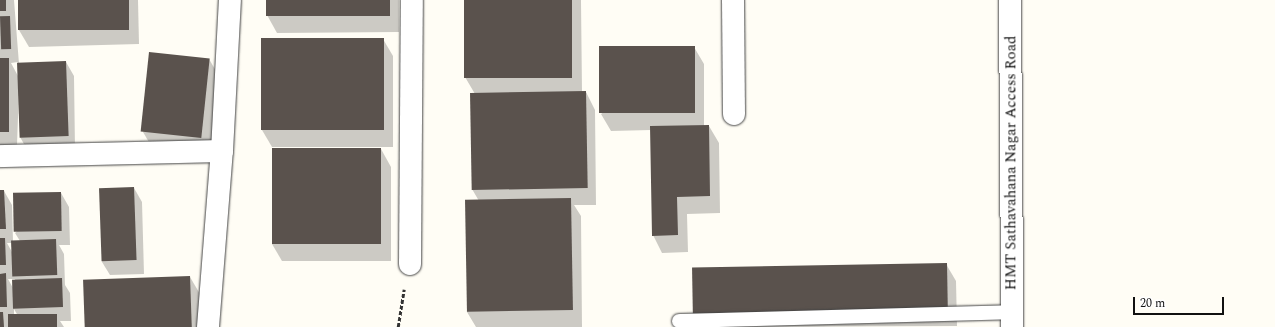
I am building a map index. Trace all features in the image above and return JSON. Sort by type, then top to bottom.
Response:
[{"type":"street","points":[[208,327],[222,152],[230,0]]},
{"type":"street","points":[[410,264],[412,0]]},
{"type":"street","points":[[733,0],[734,114]]},
{"type":"street","name":"HMT Sathavahana Nagar Access Road","points":[[1010,0],[1012,319]]},
{"type":"street","points":[[0,156],[222,152]]},
{"type":"lane","points":[[679,321],[1012,319]]},
{"type":"path","points":[[398,327],[401,304],[410,264]]},
{"type":"building","points":[[0,0],[6,0],[6,11],[0,11]]},
{"type":"building","points":[[18,0],[129,0],[129,30],[18,30]]},
{"type":"building","points":[[266,0],[390,0],[390,16],[266,16]]},
{"type":"building","points":[[464,0],[572,0],[572,78],[464,78]]},
{"type":"building","points":[[0,16],[10,16],[11,49],[1,49]]},
{"type":"building","points":[[261,38],[384,38],[384,130],[261,130]]},
{"type":"building","points":[[599,46],[695,46],[695,113],[599,113]]},
{"type":"building","points":[[149,52],[210,58],[201,138],[141,132]]},
{"type":"building","points":[[0,58],[9,58],[9,132],[0,132]]},
{"type":"building","points":[[66,61],[69,136],[20,138],[17,63]]},
{"type":"building","points":[[586,91],[588,188],[472,190],[470,93]]},
{"type":"building","points":[[709,125],[710,196],[677,197],[678,235],[652,236],[650,126]]},
{"type":"building","points":[[272,148],[381,148],[381,244],[272,244]]},
{"type":"building","points":[[134,187],[137,260],[102,261],[99,188]]},
{"type":"building","points":[[0,190],[4,190],[6,229],[0,229]]},
{"type":"building","points":[[61,192],[62,231],[14,232],[13,193]]},
{"type":"building","points":[[571,198],[573,310],[467,312],[465,200]]},
{"type":"building","points":[[0,238],[5,238],[6,265],[0,265]]},
{"type":"building","points":[[56,239],[57,275],[12,277],[11,241]]},
{"type":"building","points":[[947,263],[948,309],[693,313],[692,267]]},
{"type":"building","points":[[6,273],[7,307],[0,307],[0,274]]},
{"type":"building","points":[[190,276],[192,327],[85,327],[83,280]]},
{"type":"building","points":[[62,278],[63,307],[13,309],[12,280]]},
{"type":"building","points":[[0,312],[3,312],[4,327],[0,327]]},
{"type":"building","points":[[8,314],[57,314],[57,327],[8,327]]}]
